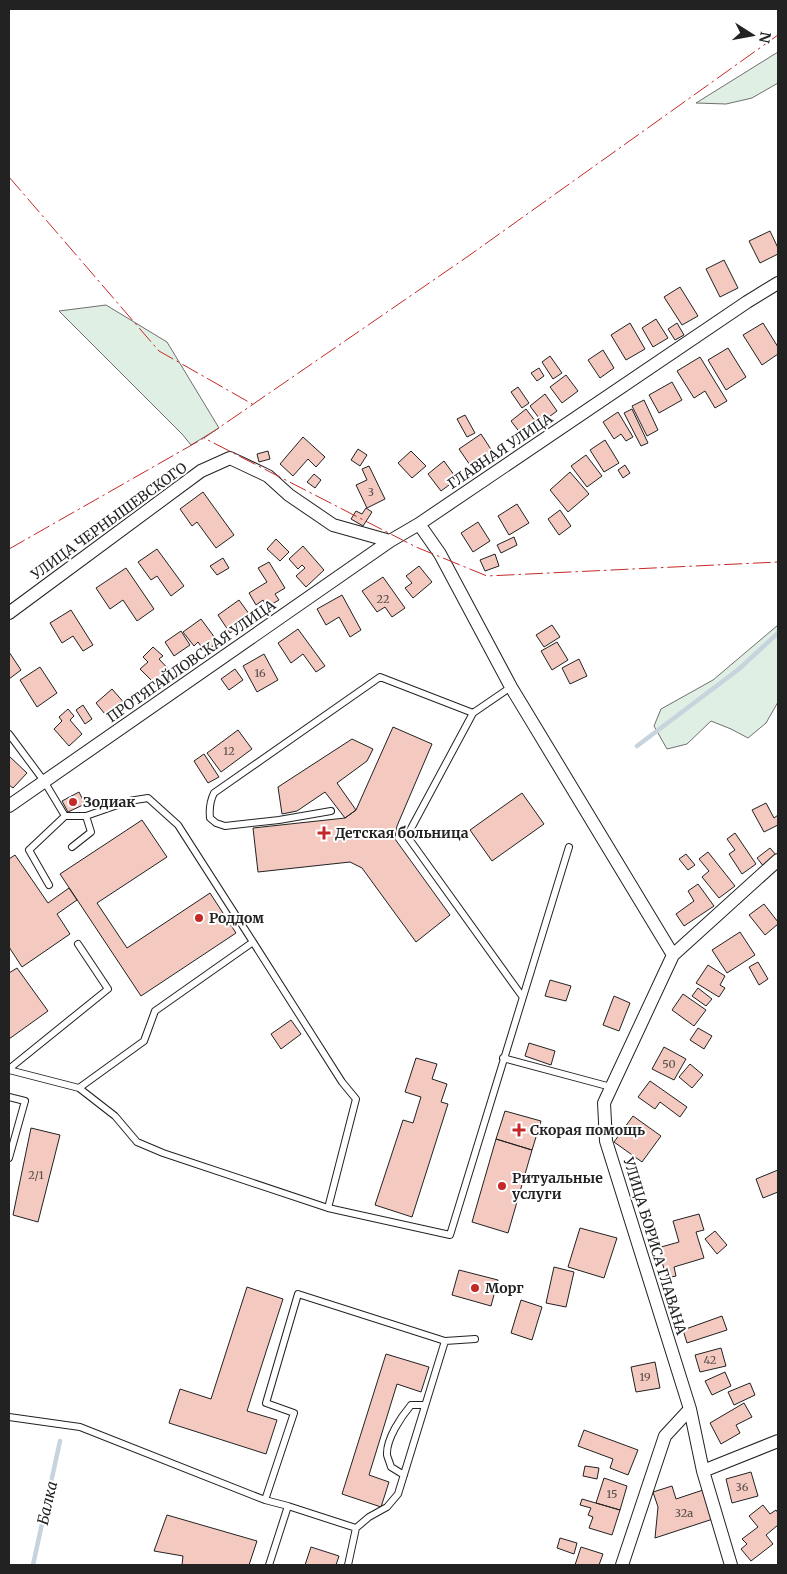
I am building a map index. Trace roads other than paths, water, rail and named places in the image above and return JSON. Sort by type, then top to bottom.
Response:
[{"type":"street","name":"ГЛАВНАЯ УЛИЦА","points":[[390,541],[419,524],[747,302],[778,283]]},
{"type":"street","name":"УЛИЦА ЧЕРНЫШЕВСКОГО","points":[[9,613],[201,471],[230,458],[268,476],[289,496],[332,525],[390,541]]},
{"type":"street","points":[[419,524],[440,554],[511,687],[673,955],[778,860]]},
{"type":"street","name":"ПРОТЯГАЙЛОВСКАЯ УЛИЦА","points":[[9,806],[390,541]]},
{"type":"street","name":"УЛИЦА БОРИСА ГЛАВАНА","points":[[673,955],[604,1103],[606,1141],[690,1409],[703,1471],[731,1565]]},
{"type":"street","points":[[622,1565],[666,1436],[690,1409]]},
{"type":"street","points":[[703,1471],[778,1441]]},
{"type":"lane","points":[[331,811],[279,820],[225,826],[210,818],[209,811],[210,801],[214,793],[380,677],[473,713]]},
{"type":"lane","points":[[511,687],[473,713],[407,836],[522,996]]},
{"type":"lane","points":[[9,734],[44,780],[66,816]]},
{"type":"lane","points":[[49,885],[29,850],[66,816],[86,816],[129,801],[148,798],[178,825],[342,1082],[356,1099],[328,1208]]},
{"type":"lane","points":[[72,847],[91,832],[86,816]]},
{"type":"lane","points":[[9,1069],[78,1088],[115,1116],[137,1142],[163,1153],[328,1208],[450,1235],[569,846]]},
{"type":"lane","points":[[78,1088],[144,1041],[154,1011],[253,942]]},
{"type":"lane","points":[[9,1069],[108,989],[78,944]]},
{"type":"lane","points":[[503,1058],[611,1087]]},
{"type":"lane","points":[[9,1097],[25,1101],[9,1158]]},
{"type":"lane","points":[[265,1500],[294,1413],[266,1403],[298,1294],[445,1341],[475,1339]]},
{"type":"lane","points":[[348,1565],[356,1528],[369,1517],[387,1507],[398,1494],[445,1341]]},
{"type":"lane","points":[[404,1475],[391,1467],[387,1454],[393,1434],[411,1405],[425,1405]]},
{"type":"lane","points":[[9,1417],[80,1428],[265,1500],[356,1528]]},
{"type":"lane","points":[[269,1565],[288,1506]]},
{"type":"waterway","points":[[637,746],[739,669],[778,633]]},
{"type":"waterway","name":"Балка","points":[[33,1565],[60,1441]]},
{"type":"place","name":"Зодиак","points":[[73,802]]},
{"type":"place","name":"Детская больница","points":[[324,833]]},
{"type":"place","name":"Роддом","points":[[199,918]]},
{"type":"place","name":"Скорая помощь","points":[[519,1130]]},
{"type":"place","name":"Ритуальные услуги","points":[[502,1186]]},
{"type":"place","name":"Морг","points":[[475,1288]]}]
